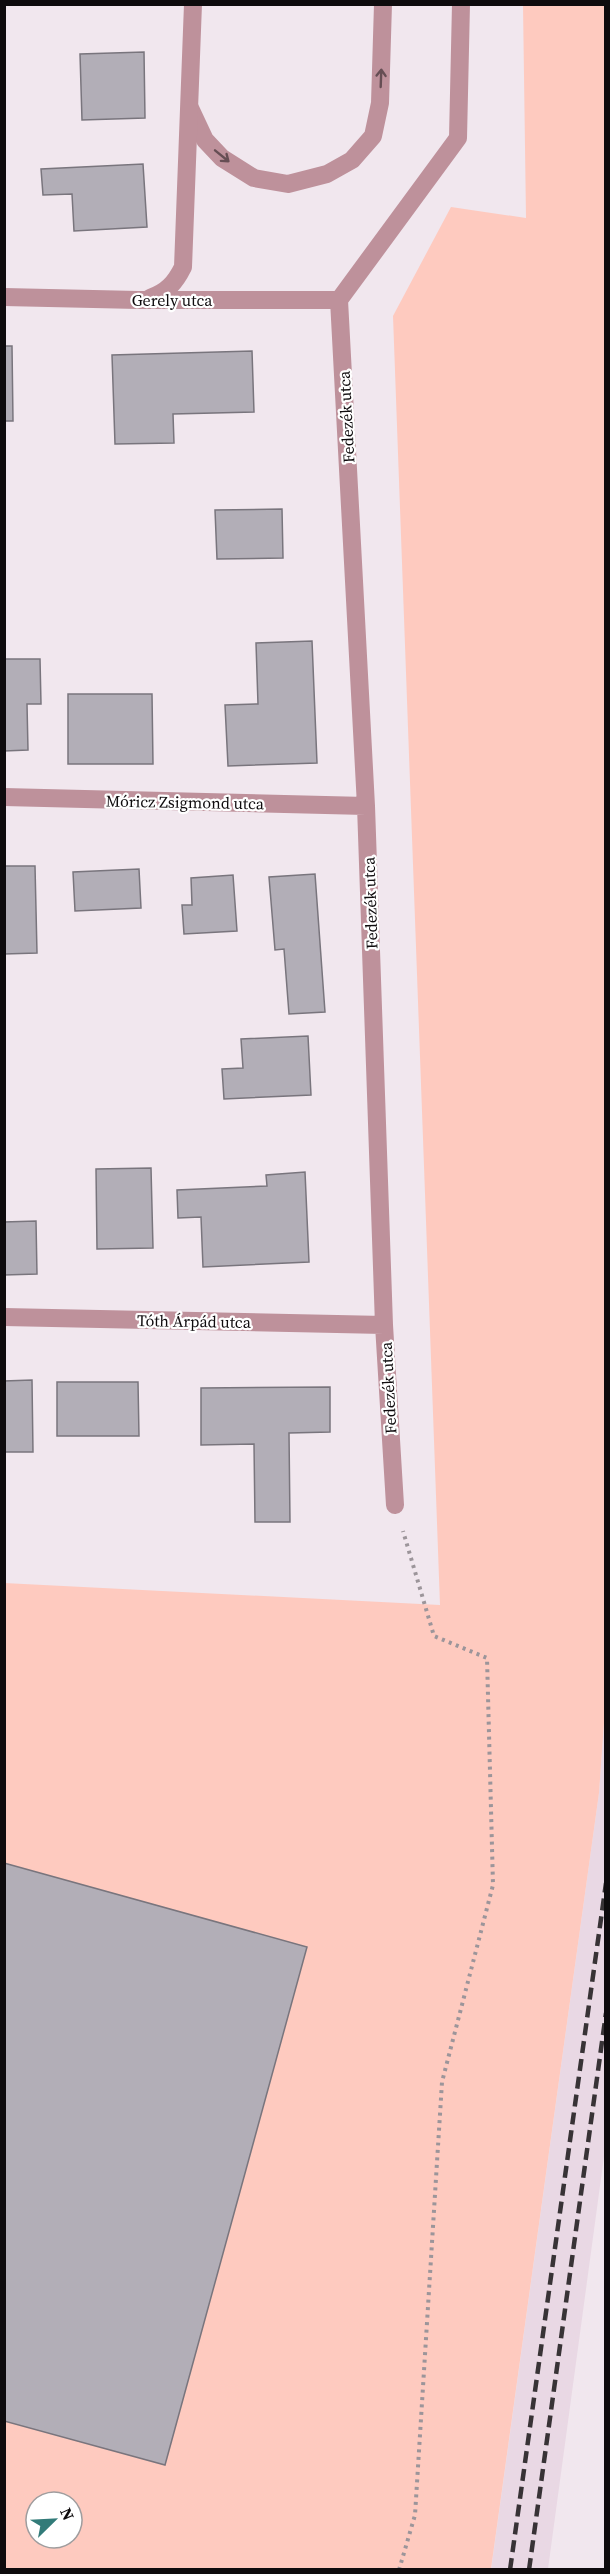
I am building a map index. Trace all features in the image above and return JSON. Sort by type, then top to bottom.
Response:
[{"type":"street","points":[[138,300],[164,292],[175,283],[183,267],[193,4]]},
{"type":"street","points":[[190,108],[205,140],[222,158],[255,178],[288,184],[335,169],[352,160],[373,136],[380,103],[383,4]]},
{"type":"street","points":[[339,300],[459,138],[461,4]]},
{"type":"street","name":"Gerely utca","points":[[4,297],[339,300]]},
{"type":"street","name":"Fedezék utca","points":[[339,300],[366,806],[384,1325],[395,1505]]},
{"type":"street","name":"Móricz Zsigmond utca","points":[[4,797],[366,806]]},
{"type":"street","name":"Tóth Árpád utca","points":[[4,1317],[384,1325]]},
{"type":"path","points":[[395,1505],[434,1636],[487,1658],[493,1885],[442,2082],[415,2515],[399,2570]]},
{"type":"shaded area","points":[[523,5],[605,5],[605,1709],[599,1793],[491,2569],[5,2569],[4,1583],[440,1605],[393,316],[451,207],[526,218]]},
{"type":"shaded area","points":[[605,1709],[605,2149],[548,2569],[491,2570],[599,1793]]},
{"type":"building","points":[[144,52],[145,118],[82,120],[80,54]]},
{"type":"building","points":[[143,164],[147,227],[74,231],[72,194],[43,195],[41,169]]},
{"type":"building","points":[[4,346],[12,346],[13,421],[4,421]]},
{"type":"building","points":[[252,351],[254,412],[173,414],[174,443],[115,444],[112,355]]},
{"type":"building","points":[[282,509],[283,558],[217,559],[215,510]]},
{"type":"building","points":[[312,641],[317,763],[228,766],[225,705],[258,704],[256,643]]},
{"type":"building","points":[[4,659],[40,659],[41,704],[27,704],[28,750],[4,751]]},
{"type":"building","points":[[68,694],[152,694],[153,764],[68,764]]},
{"type":"building","points":[[4,866],[35,866],[37,953],[4,954]]},
{"type":"building","points":[[139,869],[141,908],[75,911],[73,872]]},
{"type":"building","points":[[315,874],[325,1012],[289,1014],[284,949],[275,950],[269,877]]},
{"type":"building","points":[[233,875],[237,931],[184,934],[182,905],[192,905],[191,878]]},
{"type":"building","points":[[308,1036],[311,1095],[224,1099],[222,1069],[243,1068],[241,1039]]},
{"type":"building","points":[[151,1168],[153,1248],[97,1249],[96,1169]]},
{"type":"building","points":[[305,1172],[309,1262],[203,1267],[201,1217],[178,1218],[177,1190],[267,1186],[266,1175]]},
{"type":"building","points":[[36,1221],[37,1274],[4,1275],[4,1222]]},
{"type":"building","points":[[32,1380],[33,1452],[4,1452],[4,1381]]},
{"type":"building","points":[[57,1382],[138,1382],[139,1436],[57,1436]]},
{"type":"building","points":[[330,1387],[330,1432],[289,1433],[290,1522],[255,1522],[254,1444],[201,1445],[201,1388]]},
{"type":"building","points":[[4,1863],[307,1947],[165,2465],[4,2421]]},
{"type":"railway","points":[[510,2570],[606,1883]]},
{"type":"railway","points":[[529,2570],[606,2013]]}]
